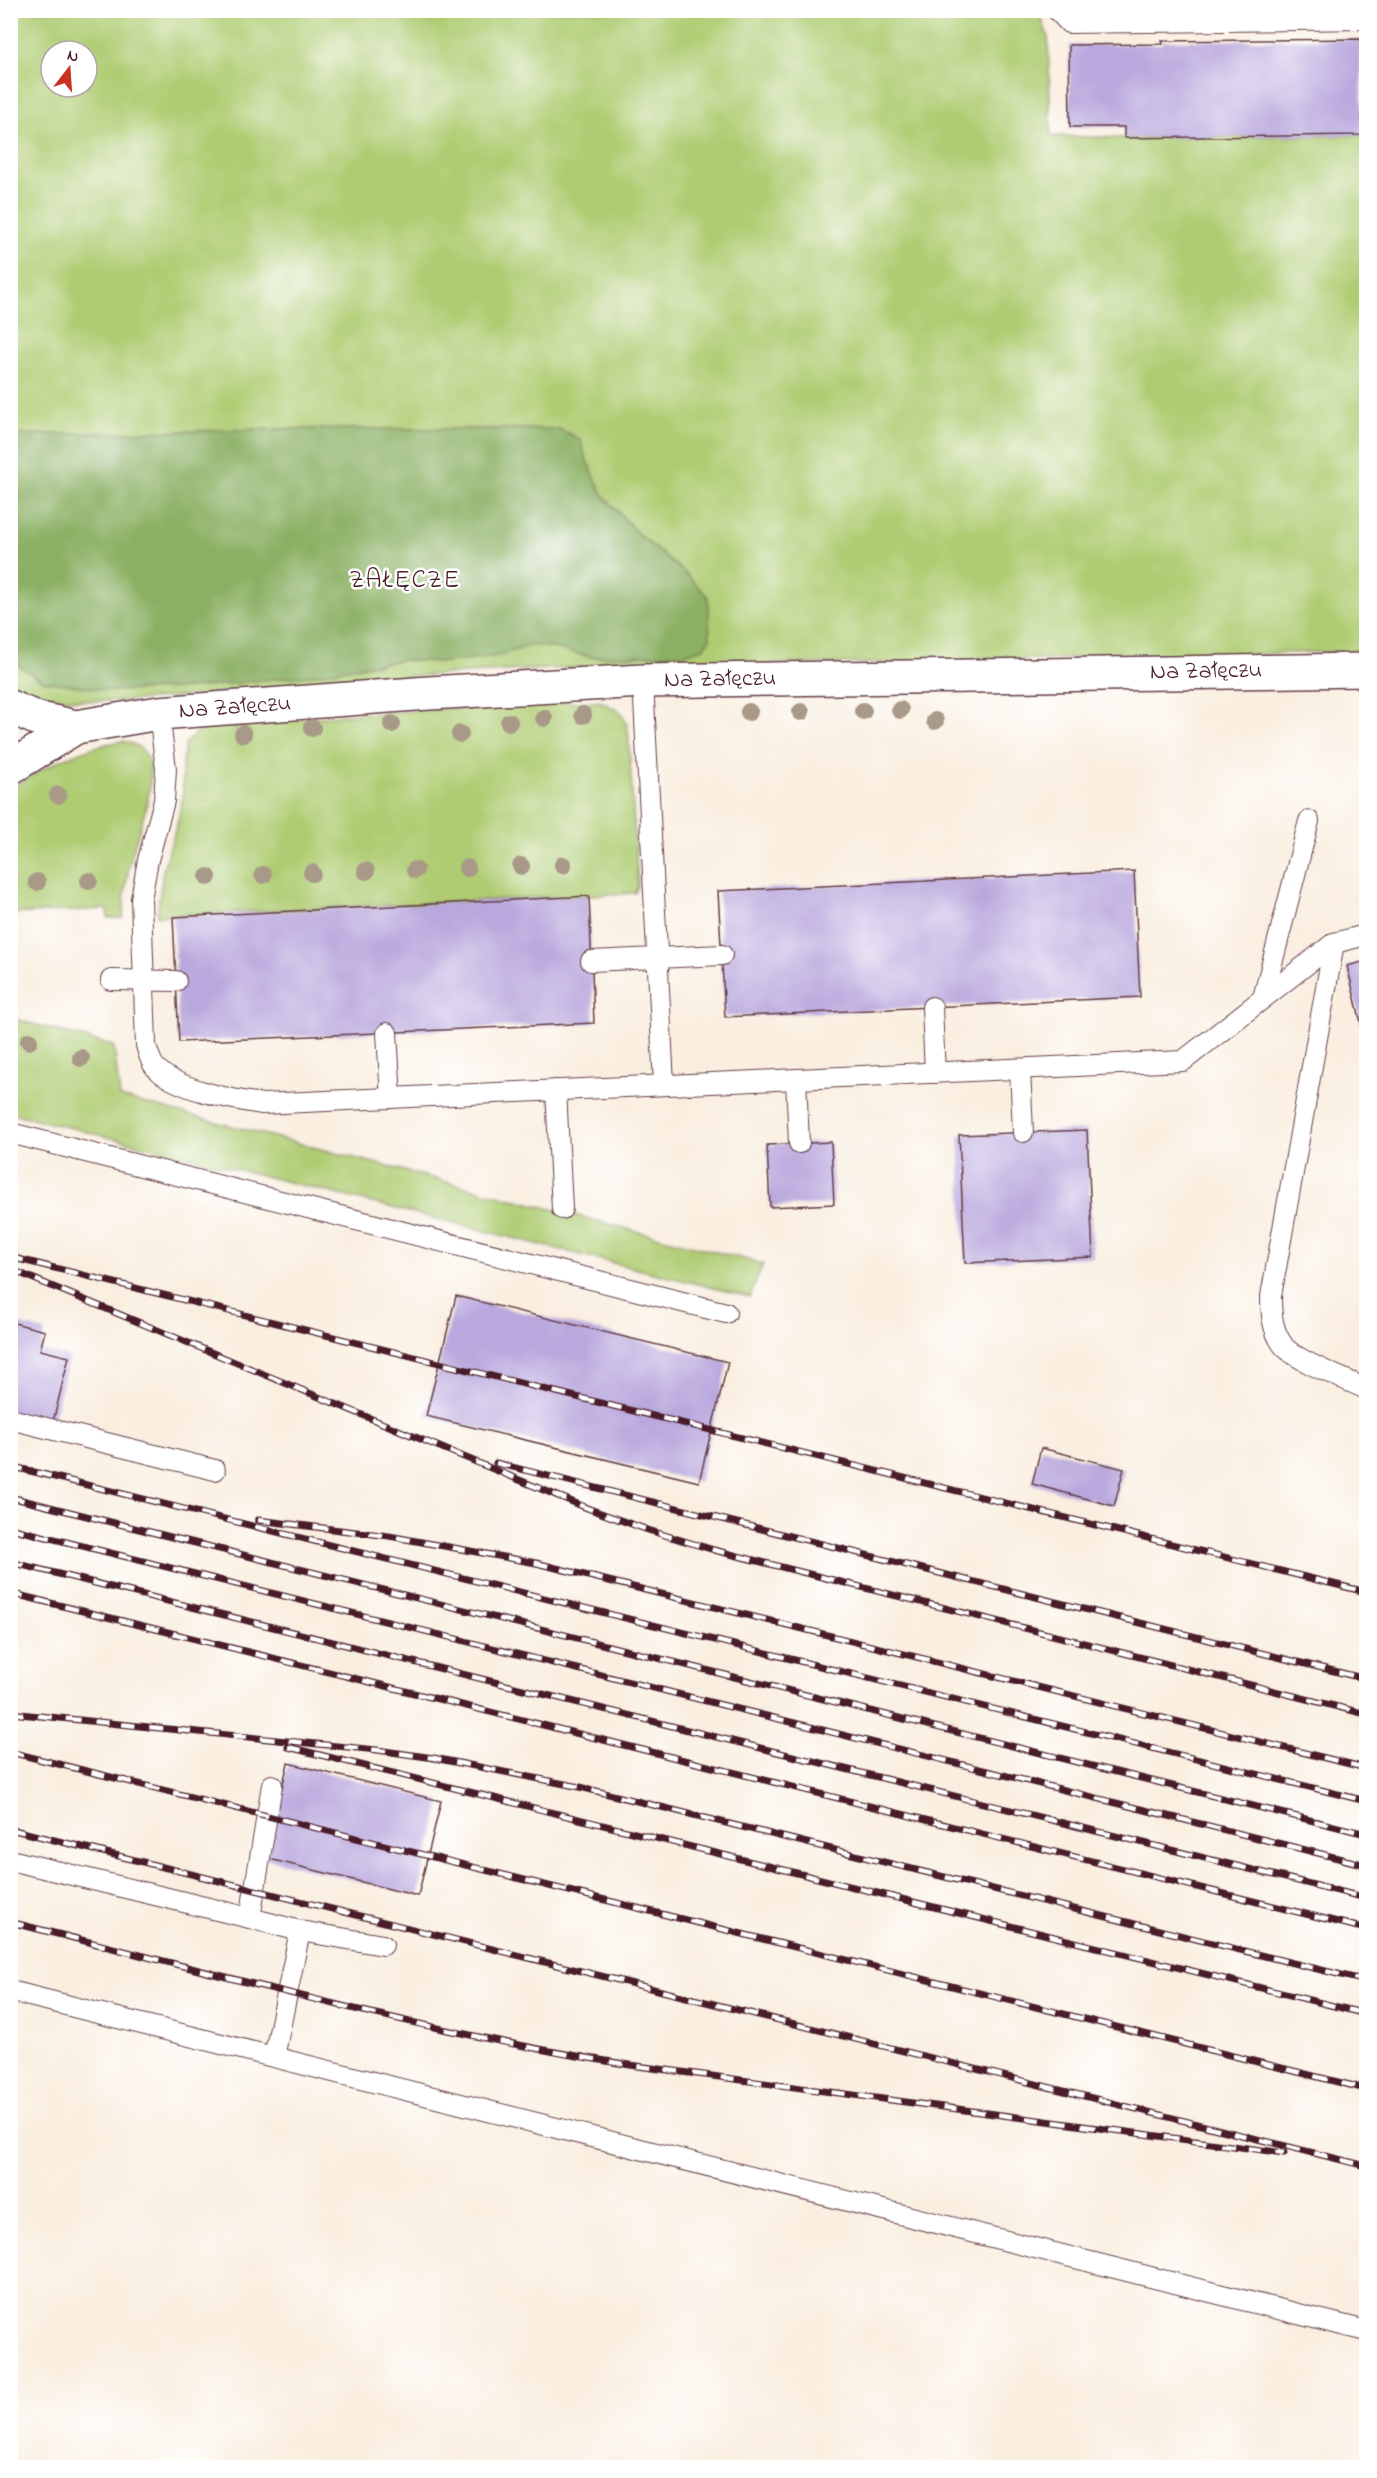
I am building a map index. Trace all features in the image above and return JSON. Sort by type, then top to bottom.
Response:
[{"type":"street","name":"Na Załęczu","points":[[10,707],[36,718],[76,727],[159,713],[429,693],[643,681],[1366,670]]},
{"type":"street","name":"Na Załęczu","points":[[10,768],[76,727]]},
{"type":"lane","points":[[1057,10],[1069,23],[1366,19]]},
{"type":"lane","points":[[643,681],[664,1085]]},
{"type":"lane","points":[[159,713],[166,784],[165,801],[148,860],[141,899],[146,1045],[154,1066],[174,1080],[224,1096],[262,1104],[1183,1061],[1334,942],[1366,935]]},
{"type":"lane","points":[[1263,998],[1309,821]]},
{"type":"lane","points":[[1334,942],[1271,1296],[1271,1313],[1275,1332],[1284,1347],[1295,1355],[1366,1389]]},
{"type":"lane","points":[[591,961],[722,955]]},
{"type":"lane","points":[[111,980],[176,981]]},
{"type":"lane","points":[[932,1007],[935,1073]]},
{"type":"lane","points":[[387,1033],[391,1098]]},
{"type":"lane","points":[[1020,1069],[1023,1132]]},
{"type":"lane","points":[[796,1079],[799,1143]]},
{"type":"lane","points":[[556,1090],[562,1209]]},
{"type":"lane","points":[[10,1133],[726,1312]]},
{"type":"lane","points":[[10,1419],[215,1470]]},
{"type":"lane","points":[[250,1918],[272,1785]]},
{"type":"lane","points":[[10,1860],[300,1931],[383,1945]]},
{"type":"lane","points":[[274,2058],[300,1931]]},
{"type":"lane","points":[[10,1991],[1366,2331]]},
{"type":"green space","points":[[10,11],[1038,11],[1048,36],[1051,136],[1124,138],[1366,135],[1366,651],[942,662],[570,668],[360,680],[134,701],[68,699],[38,694],[11,684],[11,661],[43,681],[310,675],[401,660],[443,662],[531,645],[592,657],[685,654],[703,647],[710,638],[686,574],[638,534],[603,495],[587,461],[580,439],[559,429],[277,429],[11,435]]},
{"type":"green space","points":[[277,429],[559,429],[580,439],[587,461],[603,495],[638,534],[686,574],[708,597],[710,638],[703,648],[685,654],[591,657],[531,645],[498,656],[443,662],[401,660],[310,675],[193,688],[113,691],[43,681],[11,661],[11,435]]},
{"type":"green space","points":[[600,701],[621,712],[628,728],[638,886],[635,893],[157,916],[163,870],[178,821],[183,795],[182,768],[185,744],[201,728],[352,714]]},
{"type":"green space","points":[[123,741],[136,746],[148,758],[150,787],[131,858],[123,918],[108,918],[107,909],[11,914],[11,789],[64,759],[93,748]]},
{"type":"green space","points":[[11,1018],[114,1046],[120,1097],[763,1264],[750,1297],[11,1113]]},
{"type":"building","points":[[1361,39],[1362,135],[1124,138],[1124,127],[1070,127],[1069,45],[1163,44],[1162,41]]},
{"type":"building","points":[[1134,871],[1140,997],[725,1017],[718,891]]},
{"type":"building","points":[[589,896],[594,1023],[179,1042],[173,917]]},
{"type":"building","points":[[1366,961],[1366,1043],[1347,966]]},
{"type":"building","points":[[1087,1130],[1093,1257],[965,1263],[959,1135]]},
{"type":"building","points":[[831,1142],[834,1204],[770,1207],[767,1145]]},
{"type":"building","points":[[456,1296],[728,1362],[699,1482],[426,1416]]},
{"type":"building","points":[[10,1322],[45,1331],[40,1350],[69,1357],[52,1426],[10,1416]]},
{"type":"building","points":[[1041,1448],[1124,1469],[1114,1506],[1032,1484]]},
{"type":"building","points":[[288,1763],[441,1801],[418,1896],[265,1858]]},
{"type":"railway","points":[[10,1257],[1366,1592]]},
{"type":"railway","points":[[10,1269],[587,1508],[648,1530],[714,1550],[1366,1714]]},
{"type":"railway","points":[[496,1463],[1366,1679]]},
{"type":"railway","points":[[10,1466],[1366,1801]]},
{"type":"railway","points":[[10,1497],[1366,1834]]},
{"type":"railway","points":[[258,1520],[389,1536],[536,1563],[1366,1768]]},
{"type":"railway","points":[[10,1528],[1366,1865]]},
{"type":"railway","points":[[10,1562],[1366,1898]]},
{"type":"railway","points":[[10,1593],[1366,1929]]},
{"type":"railway","points":[[10,1713],[377,1750],[434,1758],[580,1787],[1366,1981]]},
{"type":"railway","points":[[288,1747],[1366,2014]]},
{"type":"railway","points":[[10,1752],[1366,2089]]},
{"type":"railway","points":[[10,1829],[1366,2166]]},
{"type":"railway","points":[[10,1922],[396,2019],[552,2051],[630,2065],[1284,2153]]},
{"type":"district","name":"ZAŁĘCZE","points":[[405,581]]}]
